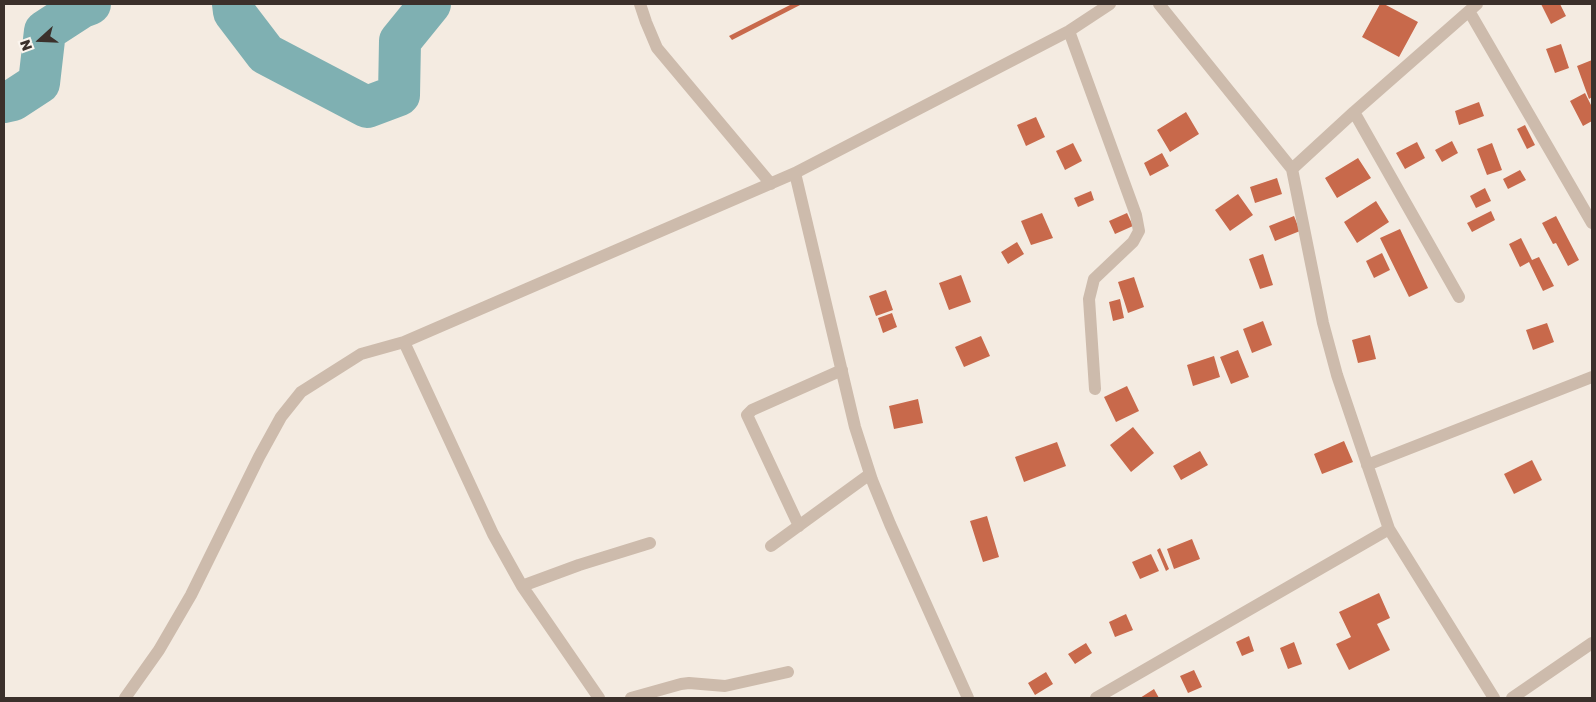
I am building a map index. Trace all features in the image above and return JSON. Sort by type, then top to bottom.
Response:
[{"type":"street","points":[[640,4],[657,48],[771,184]]},
{"type":"street","points":[[125,698],[159,650],[191,595],[259,457],[281,418],[301,392],[362,354],[404,342],[795,174],[1068,31],[1110,4]]},
{"type":"street","points":[[1159,4],[1292,169],[1323,323],[1338,376],[1389,528],[1494,698]]},
{"type":"street","points":[[1292,169],[1473,8],[1592,223]]},
{"type":"street","points":[[1068,31],[1136,215],[1139,231],[1133,242],[1094,279],[1090,293],[1096,390]]},
{"type":"street","points":[[1354,112],[1459,297]]},
{"type":"street","points":[[795,174],[855,427],[870,474],[890,524],[968,698]]},
{"type":"street","points":[[404,342],[493,534],[522,586],[599,698]]},
{"type":"street","points":[[799,526],[748,415],[752,410],[842,370]]},
{"type":"street","points":[[1367,465],[1592,377]]},
{"type":"street","points":[[771,546],[870,474]]},
{"type":"street","points":[[1096,698],[1389,528]]},
{"type":"street","points":[[522,586],[579,565],[650,543]]},
{"type":"street","points":[[1512,698],[1592,643]]},
{"type":"street","points":[[631,698],[681,684],[725,686],[788,672]]},
{"type":"building","points":[[792,4],[802,4],[732,40],[729,36]]},
{"type":"building","points":[[1380,4],[1384,4],[1418,22],[1399,57],[1362,37]]},
{"type":"building","points":[[1541,4],[1560,4],[1566,16],[1551,24]]},
{"type":"building","points":[[1561,44],[1569,68],[1555,73],[1546,49]]},
{"type":"building","points":[[1592,60],[1592,97],[1589,99],[1577,66]]},
{"type":"building","points":[[1585,93],[1592,107],[1592,121],[1583,126],[1570,101]]},
{"type":"building","points":[[1479,102],[1484,116],[1459,125],[1455,111]]},
{"type":"building","points":[[1186,112],[1199,134],[1170,152],[1157,130]]},
{"type":"building","points":[[1036,117],[1045,137],[1026,146],[1017,125]]},
{"type":"building","points":[[1525,125],[1535,145],[1527,149],[1517,129]]},
{"type":"building","points":[[1452,141],[1458,153],[1442,162],[1435,150]]},
{"type":"building","points":[[1417,142],[1425,158],[1405,169],[1396,153]]},
{"type":"building","points":[[1073,143],[1082,161],[1065,170],[1056,151]]},
{"type":"building","points":[[1492,143],[1502,170],[1487,175],[1477,149]]},
{"type":"building","points":[[1162,153],[1169,166],[1150,176],[1144,163]]},
{"type":"building","points":[[1358,158],[1371,178],[1337,198],[1325,178]]},
{"type":"building","points":[[1520,170],[1526,180],[1508,189],[1503,179]]},
{"type":"building","points":[[1277,178],[1282,194],[1255,203],[1250,187]]},
{"type":"building","points":[[1485,188],[1491,201],[1476,208],[1470,196]]},
{"type":"building","points":[[1091,191],[1094,200],[1078,207],[1074,198]]},
{"type":"building","points":[[1238,194],[1253,215],[1230,231],[1215,210]]},
{"type":"building","points":[[1376,201],[1389,222],[1357,243],[1344,222]]},
{"type":"building","points":[[1491,211],[1495,220],[1472,232],[1467,223]]},
{"type":"building","points":[[1042,213],[1053,238],[1031,245],[1021,221]]},
{"type":"building","points":[[1127,213],[1133,226],[1115,234],[1109,221]]},
{"type":"building","points":[[1294,216],[1300,231],[1275,241],[1269,226]]},
{"type":"building","points":[[1556,216],[1579,260],[1568,266],[1556,243],[1553,244],[1542,223]]},
{"type":"building","points":[[1400,229],[1428,288],[1409,297],[1380,238]]},
{"type":"building","points":[[1521,238],[1532,260],[1539,257],[1554,286],[1543,291],[1529,262],[1520,267],[1509,244]]},
{"type":"building","points":[[1017,242],[1024,254],[1008,264],[1001,252]]},
{"type":"building","points":[[1382,253],[1390,270],[1374,278],[1366,261]]},
{"type":"building","points":[[1263,254],[1273,285],[1260,289],[1249,259]]},
{"type":"building","points":[[961,275],[971,302],[949,310],[939,283]]},
{"type":"building","points":[[1134,277],[1144,307],[1128,313],[1118,282]]},
{"type":"building","points":[[886,290],[893,310],[876,316],[869,296]]},
{"type":"building","points":[[1120,299],[1124,318],[1113,321],[1109,302]]},
{"type":"building","points":[[892,313],[897,327],[883,333],[878,318]]},
{"type":"building","points":[[1263,321],[1272,345],[1252,353],[1243,329]]},
{"type":"building","points":[[1547,323],[1554,342],[1533,350],[1526,330]]},
{"type":"building","points":[[1370,335],[1376,359],[1358,363],[1352,340]]},
{"type":"building","points":[[981,336],[990,356],[964,367],[955,347]]},
{"type":"building","points":[[1238,350],[1249,377],[1231,384],[1220,357]]},
{"type":"building","points":[[1214,356],[1220,377],[1193,386],[1187,365]]},
{"type":"building","points":[[1127,386],[1139,411],[1116,422],[1104,397]]},
{"type":"building","points":[[918,399],[923,423],[894,429],[889,406]]},
{"type":"building","points":[[1133,427],[1154,453],[1131,472],[1110,445]]},
{"type":"building","points":[[1344,441],[1353,462],[1322,474],[1314,454]]},
{"type":"building","points":[[1057,442],[1066,466],[1024,482],[1015,457]]},
{"type":"building","points":[[1200,451],[1208,465],[1181,480],[1173,466]]},
{"type":"building","points":[[1532,460],[1542,480],[1514,494],[1504,474]]},
{"type":"building","points":[[987,516],[999,557],[983,562],[970,521]]},
{"type":"building","points":[[1192,539],[1200,559],[1174,569],[1167,549]]},
{"type":"building","points":[[1160,548],[1169,569],[1166,571],[1157,550]]},
{"type":"building","points":[[1151,554],[1159,571],[1140,579],[1132,562]]},
{"type":"building","points":[[1379,593],[1390,618],[1377,624],[1390,650],[1349,670],[1336,644],[1351,637],[1339,612]]},
{"type":"building","points":[[1126,614],[1133,630],[1115,637],[1109,622]]},
{"type":"building","points":[[1249,636],[1254,651],[1242,656],[1236,642]]},
{"type":"building","points":[[1294,642],[1302,664],[1288,669],[1280,648]]},
{"type":"building","points":[[1086,643],[1092,653],[1075,664],[1068,654]]},
{"type":"building","points":[[1194,670],[1202,687],[1188,693],[1180,676]]},
{"type":"building","points":[[1046,672],[1053,684],[1035,695],[1028,683]]},
{"type":"building","points":[[1154,689],[1159,698],[1140,698]]},
{"type":"waterway","points":[[4,102],[13,100],[39,83],[45,31],[82,7],[90,4]]},
{"type":"waterway","points":[[233,4],[234,12],[266,54],[367,107],[399,95],[400,41],[430,4]]}]
